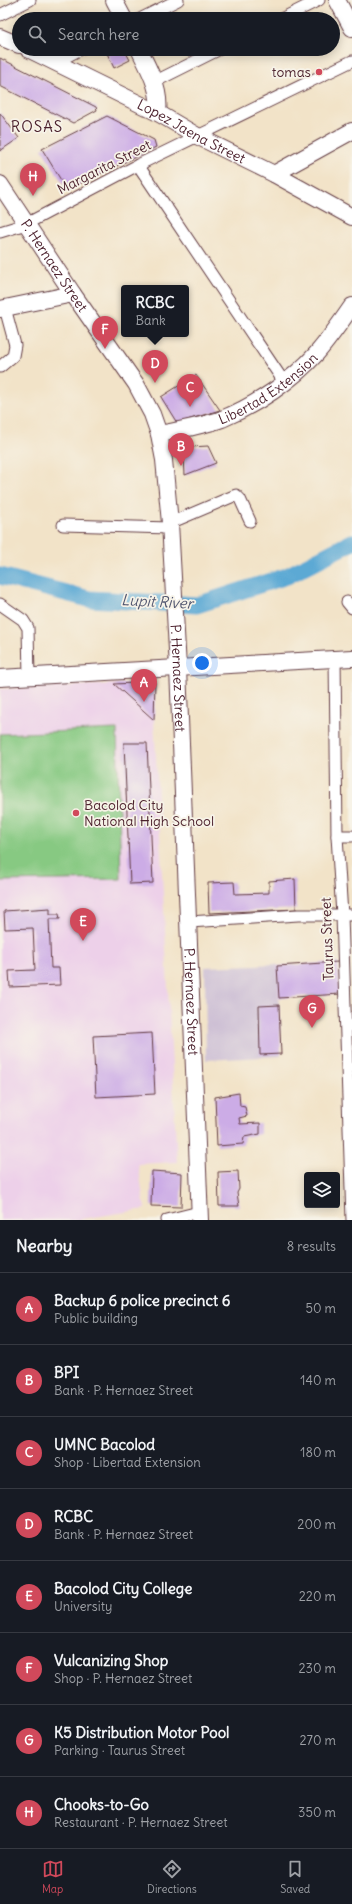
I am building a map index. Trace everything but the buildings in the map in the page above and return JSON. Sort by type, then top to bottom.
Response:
[{"type":"main road","points":[[114,0],[120,12]]},
{"type":"main road","points":[[337,0],[352,28]]},
{"type":"main road","points":[[0,37],[12,42]]},
{"type":"main road","name":"Lopez Jaena Street","points":[[43,56],[158,113],[199,137],[349,212]]},
{"type":"main road","points":[[141,56],[154,82],[159,102],[158,113]]},
{"type":"main road","points":[[274,174],[352,131]]},
{"type":"main road","name":"P. Hernaez Street","points":[[0,184],[73,294],[136,384],[152,414],[159,434],[164,460],[170,525],[174,618],[178,668],[189,922],[199,1216]]},
{"type":"main road","points":[[3,308],[73,294]]},
{"type":"main road","name":"Libertad Extension","points":[[159,434],[221,419],[252,404],[284,382],[316,354],[352,306]]},
{"type":"main road","points":[[0,678],[335,657],[352,658]]},
{"type":"street","points":[[0,15],[30,0]]},
{"type":"street","points":[[154,12],[178,0]]},
{"type":"street","points":[[295,12],[319,0]]},
{"type":"street","points":[[56,62],[68,56]]},
{"type":"street","points":[[154,82],[206,56]]},
{"type":"street","name":"Margarita Street","points":[[0,232],[26,224],[138,165],[199,137],[352,61]]},
{"type":"street","points":[[138,165],[284,382]]},
{"type":"street","points":[[0,367],[13,356],[15,345],[3,308]]},
{"type":"street","points":[[63,525],[170,525],[236,495],[240,499],[250,521]]},
{"type":"street","points":[[0,604],[23,620],[28,628],[29,677]]},
{"type":"street","name":"Taurus Street","points":[[335,657],[337,836],[347,915],[352,1220]]},
{"type":"street","points":[[337,836],[352,836]]},
{"type":"street","points":[[189,922],[298,915],[347,915]]},
{"type":"street","points":[[167,1220],[199,1216]]},
{"type":"shaded area","points":[[114,684],[154,720],[177,1162],[138,1164],[145,1209],[75,1220],[0,1220],[0,689]]},
{"type":"shaded area","points":[[277,964],[281,1056],[206,1060],[205,967]]},
{"type":"green space","points":[[117,729],[121,879],[0,881],[0,734]]},
{"type":"waterway","name":"Lupit River","points":[[0,576],[89,599],[197,605],[287,576],[352,542]]},
{"type":"place","name":"tomas","points":[[319,72]]},
{"type":"place","name":"Chooks-to-Go","points":[[33,196]]},
{"type":"place","name":"Vulcanizing Shop","points":[[105,349]]},
{"type":"place","name":"RCBC","points":[[155,383]]},
{"type":"place","name":"UMNC Bacolod","points":[[190,407]]},
{"type":"place","name":"BPI","points":[[181,466]]},
{"type":"place","name":"Backup 6 police precinct 6","points":[[144,702]]},
{"type":"place","name":"Bacolod City National High School","points":[[76,813]]},
{"type":"place","name":"Bacolod City College","points":[[83,941]]},
{"type":"place","name":"K5 Distribution Motor Pool","points":[[312,1028]]},
{"type":"district","name":"ROSAS","points":[[37,127]]}]
